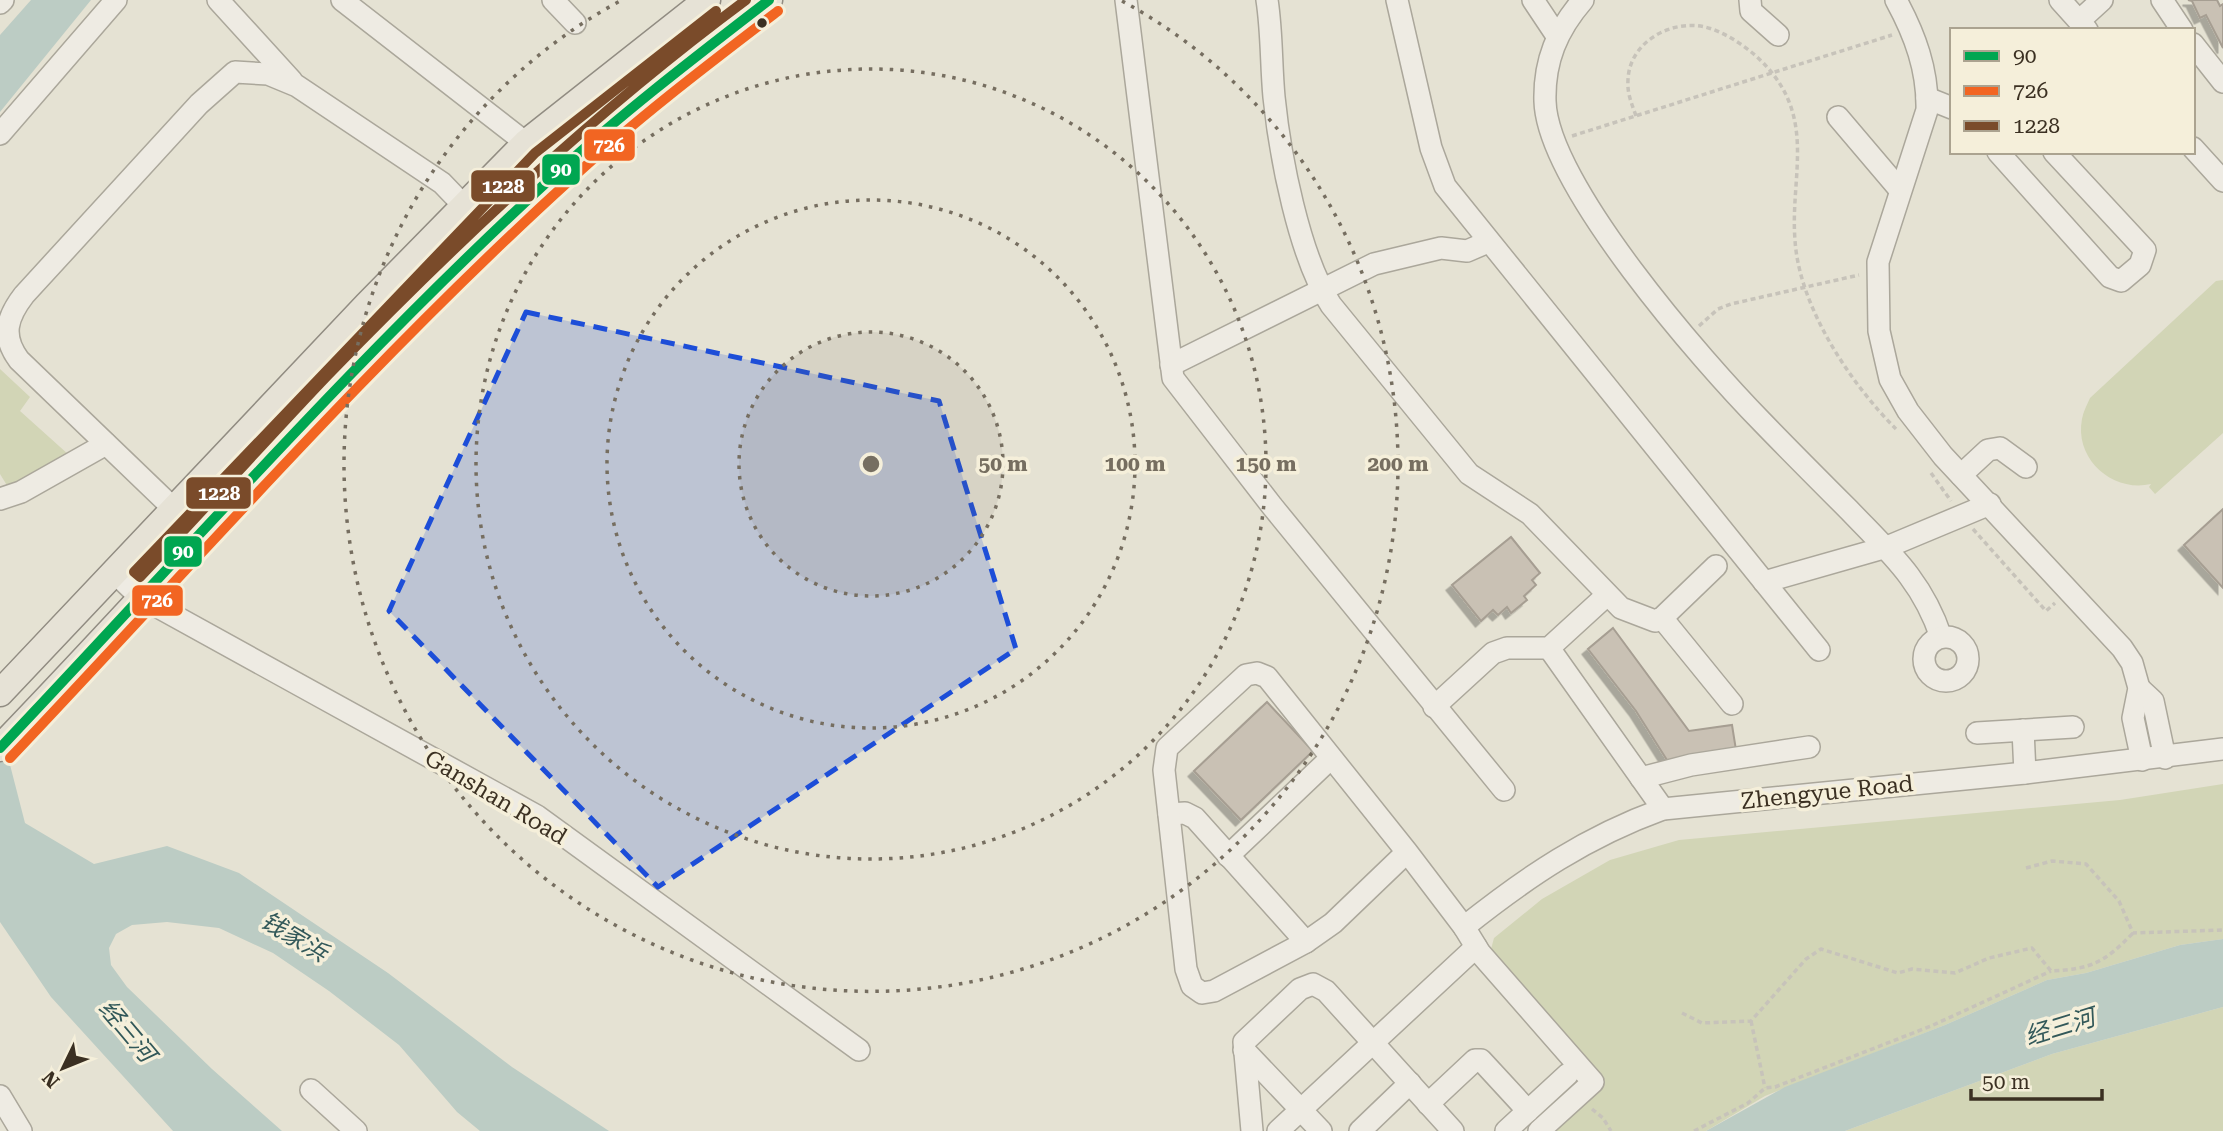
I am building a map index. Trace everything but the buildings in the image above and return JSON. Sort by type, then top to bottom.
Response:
[{"type":"main road","points":[[0,693],[526,143],[707,0]]},
{"type":"main road","points":[[6,743],[340,384],[491,234],[675,72],[769,0]]},
{"type":"street","points":[[0,134],[116,0]]},
{"type":"street","points":[[218,0],[297,86]]},
{"type":"street","points":[[342,0],[526,143],[556,174]]},
{"type":"street","points":[[553,0],[575,23]]},
{"type":"street","points":[[1126,0],[1171,365],[1176,384],[1434,707],[1504,790]]},
{"type":"street","points":[[1267,0],[1274,98],[1282,152],[1303,237],[1320,288],[1469,474],[1530,513],[1607,595],[1632,614],[1655,621],[1662,618],[1716,566]]},
{"type":"street","points":[[1397,0],[1438,173],[1488,242],[1819,650]]},
{"type":"street","points":[[1532,0],[1557,36]]},
{"type":"street","points":[[1583,0],[1557,36],[1547,74],[1545,103],[1554,141],[1568,173],[1650,293],[1687,337],[1760,420],[1886,547],[1920,589],[1941,637]]},
{"type":"street","points":[[1751,0],[1751,12],[1777,35]]},
{"type":"street","points":[[1896,0],[1918,47],[1927,98],[1920,135],[1900,190],[1878,271],[1879,331],[1890,379],[1908,411],[1961,475],[2069,589],[2122,648],[2132,663],[2139,688],[2133,718],[2142,760]]},
{"type":"street","points":[[2060,0],[2083,25],[2102,0]]},
{"type":"street","points":[[2162,0],[2181,28]]},
{"type":"street","points":[[2195,47],[2223,82]]},
{"type":"street","points":[[202,531],[174,509],[11,349],[6,330],[10,314],[199,104],[235,72],[268,74],[297,86],[442,183],[491,234]]},
{"type":"street","points":[[1927,98],[1950,107]]},
{"type":"street","points":[[1838,117],[1900,190]]},
{"type":"street","points":[[2195,150],[2223,181]]},
{"type":"street","points":[[2000,154],[2110,277],[2121,281],[2140,265],[2145,250],[2056,154]]},
{"type":"street","points":[[1171,365],[1320,288],[1393,258],[1441,248],[1468,251],[1488,242]]},
{"type":"street","points":[[0,499],[21,492],[106,444]]},
{"type":"street","points":[[1961,475],[1988,450],[2000,448],[2026,467]]},
{"type":"street","points":[[1764,582],[1886,547],[1990,504]]},
{"type":"street","name":"Ganshan Road","points":[[114,572],[140,597],[537,816],[859,1050]]},
{"type":"street","points":[[1434,707],[1493,653],[1507,648],[1549,648],[1607,595]]},
{"type":"street","points":[[1662,618],[1732,704]]},
{"type":"street","points":[[1549,648],[1663,809]]},
{"type":"street","points":[[1407,852],[1333,923],[1306,942],[1214,991],[1202,993],[1192,986],[1186,969],[1164,769],[1167,748],[1246,675],[1257,673],[1266,677],[1407,852],[1476,947],[1593,1082],[1539,1131]]},
{"type":"street","points":[[2139,688],[2153,701],[2165,758]]},
{"type":"street","points":[[1977,733],[2073,727]]},
{"type":"street","points":[[2023,730],[2025,773]]},
{"type":"street","points":[[1642,778],[1691,765],[1809,747]]},
{"type":"street","name":"Zhengyue Road","points":[[1464,927],[1551,862],[1608,830],[1663,809],[2165,758],[2223,749]]},
{"type":"street","points":[[1228,856],[1331,758]]},
{"type":"street","points":[[1169,814],[1185,813],[1195,818],[1306,942]]},
{"type":"street","points":[[1278,1131],[1476,947]]},
{"type":"street","points":[[1252,1131],[1244,1042],[1300,989],[1313,984],[1326,991],[1452,1131]]},
{"type":"street","points":[[1244,1050],[1321,1131]]},
{"type":"street","points":[[1428,1104],[1475,1060],[1481,1060],[1528,1111]]},
{"type":"street","points":[[1506,1131],[1568,1074]]},
{"type":"street","points":[[1360,1131],[1410,1083]]},
{"type":"street","points":[[311,1090],[355,1131]]},
{"type":"street","points":[[0,1096],[21,1131]]},
{"type":"path","points":[[1636,116],[1628,95],[1631,63],[1651,37],[1666,29],[1684,24],[1706,27],[1733,40],[1771,73],[1787,98],[1798,133],[1795,241],[1806,287],[1847,373],[1869,402],[1898,431]]},
{"type":"path","points":[[1554,141],[1911,29]]},
{"type":"path","points":[[1687,337],[1718,309],[1878,271]]},
{"type":"path","points":[[1926,463],[1936,482],[1962,516],[2046,611],[2069,589]]},
{"type":"path","points":[[2026,868],[2052,860],[2086,864],[2119,901],[2133,933]]},
{"type":"path","points":[[1694,1131],[1748,1103],[1765,1088],[1775,1087],[1931,1026],[2051,971],[2085,969],[2117,950],[2133,933],[2223,930]]},
{"type":"path","points":[[1682,1013],[1702,1023],[1751,1021],[1806,959],[1821,949],[1898,973],[1912,969],[1955,973],[1990,958],[2032,948],[2051,971]]},
{"type":"path","points":[[1751,1021],[1765,1088]]},
{"type":"path","points":[[1576,1097],[1602,1118],[1611,1131]]},
{"type":"highlighted area","points":[[526,312],[939,401],[1016,649],[658,887],[389,611]]},
{"type":"green space","points":[[2223,280],[2223,433],[2155,494],[2149,487],[2151,484],[2123,483],[2111,478],[2091,460],[2084,448],[2082,419],[2090,398],[2216,281]]},
{"type":"green space","points":[[0,369],[30,397],[20,411],[69,455],[8,487],[0,474]]},
{"type":"green space","points":[[2223,784],[2223,939],[2180,945],[2086,973],[2047,980],[1945,1025],[1765,1096],[1706,1131],[1545,1131],[1602,1078],[1490,953],[1494,938],[1542,899],[1610,860],[1679,840],[2120,800]]},
{"type":"green space","points":[[2223,1007],[2223,1131],[1845,1131],[2052,1054]]},
{"type":"water","points":[[31,0],[91,0],[0,112],[0,35]]},
{"type":"water","points":[[0,726],[25,823],[94,864],[167,846],[239,873],[388,973],[512,1067],[609,1131],[480,1131],[457,1112],[399,1045],[329,991],[273,953],[219,928],[167,922],[132,925],[116,934],[109,948],[111,965],[127,987],[212,1069],[282,1131],[173,1131],[51,997],[0,922]]},
{"type":"water","name":"经三河","points":[[2223,939],[2223,1007],[2052,1054],[1845,1131],[1706,1131],[1785,1087],[1945,1025],[2047,980],[2086,973],[2180,945]]},
{"type":"transit line","name":"1228","points":[[716,11],[535,153],[134,572],[140,577],[328,375],[529,179],[635,87],[746,0]]},
{"type":"transit line","name":"90","points":[[0,748],[274,454],[414,309],[560,170],[663,83],[769,0]]},
{"type":"transit line","name":"726","points":[[10,758],[284,464],[424,320],[619,136],[778,11]]},
{"type":"water label","name":"钱家浜","points":[[294,937]]}]
